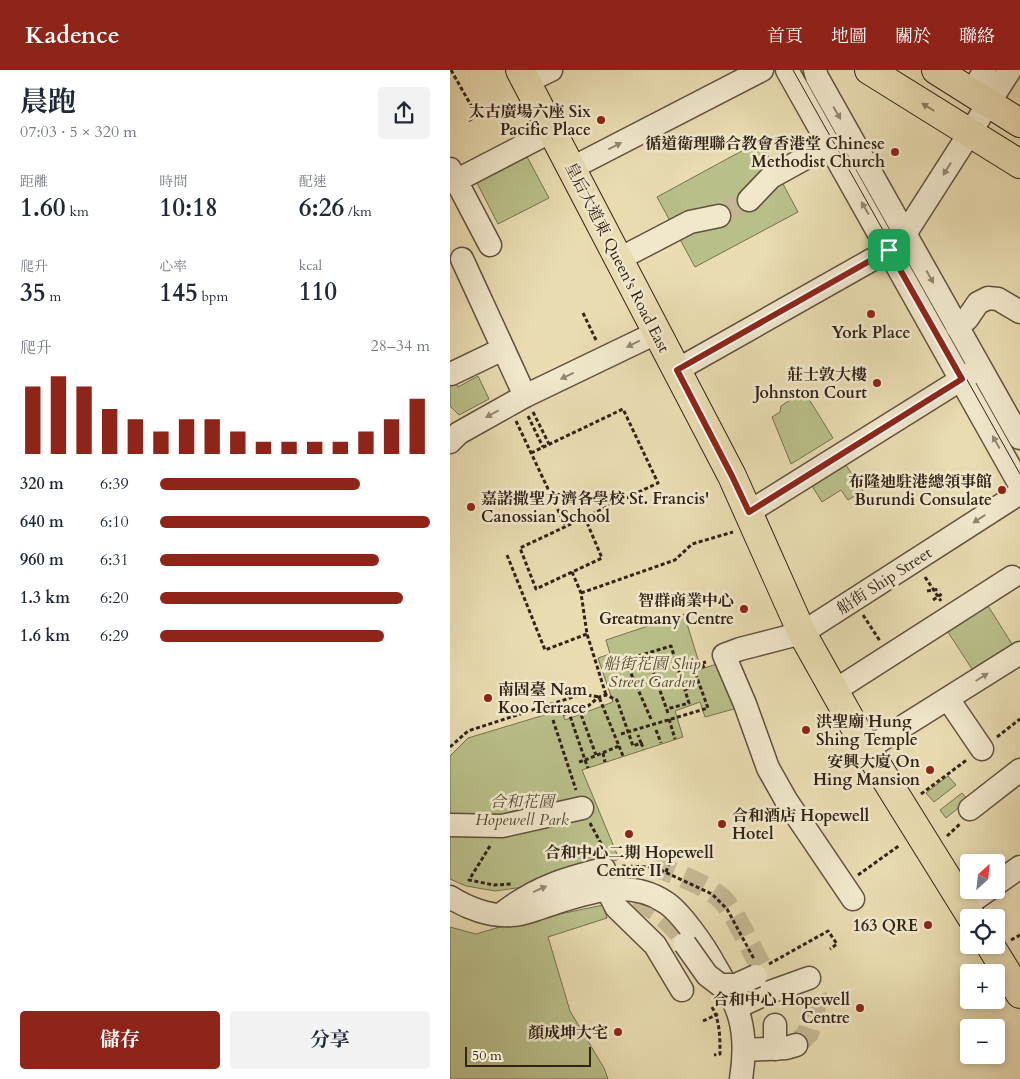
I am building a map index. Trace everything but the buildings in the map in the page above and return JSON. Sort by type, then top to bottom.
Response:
[{"type":"main road","points":[[869,70],[1020,164]]},
{"type":"main road","points":[[936,70],[1020,123]]},
{"type":"main road","name":"皇后大道東 Queen's Road East","points":[[523,76],[732,476],[741,522],[867,749],[967,909]]},
{"type":"main road","points":[[1005,950],[1019,989]]},
{"type":"street","points":[[523,76],[551,70]]},
{"type":"street","points":[[572,168],[762,70]]},
{"type":"street","points":[[787,70],[1020,485]]},
{"type":"street","points":[[815,70],[817,77],[1020,438]]},
{"type":"street","points":[[677,370],[898,245],[969,134],[980,98],[985,70]]},
{"type":"street","points":[[980,98],[1010,70]]},
{"type":"street","points":[[490,244],[457,173],[552,131]]},
{"type":"street","points":[[749,200],[771,177],[829,145]]},
{"type":"street","points":[[619,259],[690,222],[719,216]]},
{"type":"street","points":[[462,259],[527,404]]},
{"type":"street","points":[[958,327],[967,319],[978,303],[988,298],[998,299],[1020,312]]},
{"type":"street","points":[[453,433],[527,404],[656,333]]},
{"type":"street","points":[[451,374],[503,348]]},
{"type":"street","points":[[741,522],[981,368]]},
{"type":"street","name":"船街 Ship Street","points":[[849,892],[786,800],[768,768],[750,716],[724,655],[802,633],[1020,493]]},
{"type":"street","points":[[834,691],[1012,576]]},
{"type":"street","points":[[867,749],[1020,653]]},
{"type":"street","points":[[948,699],[982,749]]},
{"type":"street","points":[[970,809],[1020,770]]},
{"type":"street","points":[[450,825],[502,826],[582,808]]},
{"type":"street","points":[[1005,878],[1020,867]]},
{"type":"street","points":[[450,897],[476,910],[500,915],[518,914],[610,897],[629,889],[659,898],[671,906],[710,956],[738,1007],[745,1050],[742,1079]]},
{"type":"street","points":[[610,897],[654,945],[682,990]]},
{"type":"street","points":[[972,909],[980,899]]},
{"type":"street","points":[[671,906],[673,927],[707,974],[720,985],[736,985],[759,970]]},
{"type":"street","points":[[701,960],[724,983]]},
{"type":"street","points":[[724,983],[759,970]]},
{"type":"street","points":[[738,1007],[807,975]]},
{"type":"street","points":[[745,1050],[785,1047],[775,1025]]},
{"type":"path","points":[[451,70],[477,116],[468,121]]},
{"type":"path","points":[[583,313],[598,343]]},
{"type":"path","points":[[527,404],[549,444]]},
{"type":"path","points":[[527,404],[543,447]]},
{"type":"path","points":[[531,453],[623,409],[658,483],[520,548],[536,589],[602,558],[585,518]]},
{"type":"path","points":[[520,430],[566,527]]},
{"type":"path","points":[[581,593],[589,592],[675,560],[692,544],[741,522]]},
{"type":"path","points":[[507,555],[545,650],[587,634]]},
{"type":"path","points":[[572,572],[581,593],[587,634],[606,695]]},
{"type":"path","points":[[924,574],[951,616]]},
{"type":"path","points":[[927,591],[940,589]]},
{"type":"path","points":[[933,600],[943,593]]},
{"type":"path","points":[[862,614],[889,655]]},
{"type":"path","points":[[647,654],[667,711],[688,703],[670,646],[625,660],[651,719]]},
{"type":"path","points":[[615,736],[708,708],[696,675]]},
{"type":"path","points":[[685,689],[695,687]]},
{"type":"path","points":[[450,747],[468,731],[582,694],[599,697]]},
{"type":"path","points":[[563,716],[588,706],[599,697],[606,695],[617,700],[633,746],[642,743]]},
{"type":"path","points":[[599,697],[623,756]]},
{"type":"path","points":[[579,709],[596,755]]},
{"type":"path","points":[[569,713],[588,768]]},
{"type":"path","points":[[668,719],[675,739]]},
{"type":"path","points":[[553,720],[582,808],[601,843]]},
{"type":"path","points":[[656,730],[661,743]]},
{"type":"path","points":[[638,736],[644,749]]},
{"type":"path","points":[[579,762],[619,746]]},
{"type":"path","points":[[602,753],[605,762]]},
{"type":"path","points":[[502,826],[469,880],[494,885],[512,883]]},
{"type":"path","points":[[849,892],[900,845]]},
{"type":"path","points":[[666,872],[668,864]]},
{"type":"path","points":[[759,970],[828,931],[837,944],[830,949]]},
{"type":"path","points":[[1005,941],[1020,935]]},
{"type":"path","points":[[712,1007],[716,1014],[720,1031],[720,1054],[714,1055]]},
{"type":"path","points":[[703,1021],[716,1014]]},
{"type":"green space","points":[[760,141],[798,212],[695,267],[657,197]]},
{"type":"green space","points":[[525,153],[549,198],[498,224],[475,179]]},
{"type":"green space","points":[[450,371],[458,387],[478,376],[489,399],[459,415],[450,406]]},
{"type":"green space","points":[[804,391],[833,438],[791,464],[772,417],[780,412],[781,406]]},
{"type":"green space","points":[[846,465],[863,491],[848,500],[841,490],[822,502],[812,486]]},
{"type":"green space","points":[[985,601],[1012,644],[972,669],[944,626]]},
{"type":"green space","name":"合和花園 Hopewell Park","points":[[684,614],[701,669],[717,664],[741,707],[705,717],[700,702],[675,711],[683,737],[582,770],[619,859],[523,887],[495,891],[466,886],[450,879],[450,756],[468,738],[561,710],[565,720],[613,702],[598,658],[610,654],[606,640]]},
{"type":"green space","points":[[948,776],[956,785],[934,802],[926,793]]},
{"type":"green space","points":[[962,793],[968,800],[946,818],[940,810]]},
{"type":"green space","points":[[603,905],[607,918],[548,937],[570,1011],[604,1068],[608,1079],[450,1079],[450,927],[476,934],[503,926]]},
{"type":"tunnel","points":[[719,216],[749,200]]},
{"type":"tunnel","points":[[653,865],[699,884],[723,900],[738,922],[760,965]]},
{"type":"tunnel","points":[[618,872],[626,888],[669,922],[700,959]]},
{"type":"tunnel","points":[[796,1045],[808,1033],[813,1016],[817,998],[811,984]]},
{"type":"tram line","points":[[793,70],[1020,474]]},
{"type":"place","name":"太古廣場六座 Six Pacific Place","points":[[601,120]]},
{"type":"place","name":"循道衛理聯合教會香港堂 Chinese Methodist Church","points":[[895,152]]},
{"type":"place","name":"York Place","points":[[871,314]]},
{"type":"place","name":"莊士敦大樓 Johnston Court","points":[[877,383]]},
{"type":"place","name":"布隆迪駐港總領事館 Burundi Consulate","points":[[1002,490]]},
{"type":"place","name":"嘉諾撒聖方濟各學校 St. Francis' Canossian School","points":[[471,507]]},
{"type":"place","name":"智群商業中心 Greatmany Centre","points":[[744,609]]},
{"type":"place","name":"南固臺 Nam Koo Terrace","points":[[488,698]]},
{"type":"place","name":"洪聖廟 Hung Shing Temple","points":[[806,730]]},
{"type":"place","name":"安興大廈 On Hing Mansion","points":[[930,770]]},
{"type":"place","name":"合和酒店 Hopewell Hotel","points":[[722,824]]},
{"type":"place","name":"合和中心二期 Hopewell Centre II","points":[[629,834]]},
{"type":"place","name":"163 QRE","points":[[928,925]]},
{"type":"place","name":"合和中心 Hopewell Centre","points":[[860,1008]]},
{"type":"place","name":"顏成坤大宅","points":[[618,1032]]},
{"type":"route","points":[[889,250],[962,379],[749,512],[677,370],[889,250]]},
{"type":"park label","name":"船街花園 Ship Street Garden","points":[[652,672]]}]
